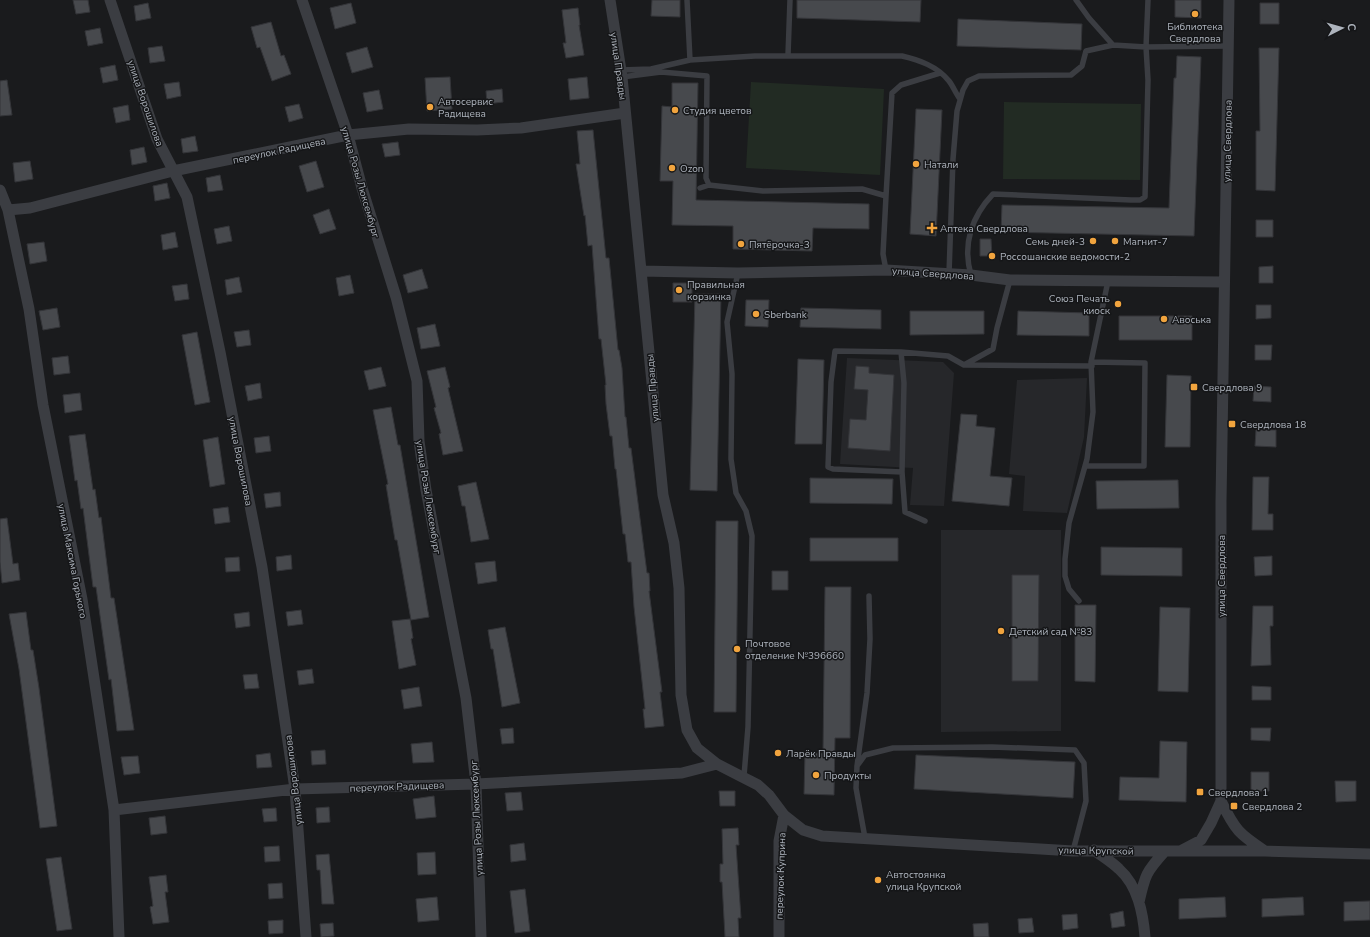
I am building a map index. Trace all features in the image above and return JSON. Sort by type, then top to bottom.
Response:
[{"type":"street","name":"улица Ворошилова","points":[[110,0],[157,139],[173,172],[187,196],[220,352],[262,567],[295,789],[306,937]]},
{"type":"street","name":"улица Розы Люксембург","points":[[302,0],[348,135],[362,188],[396,297],[417,381],[419,441],[426,490],[466,698],[476,784],[480,937]]},
{"type":"street","name":"улица Правды","points":[[610,0],[621,74],[663,495],[674,543],[679,588],[681,695],[687,730],[697,748],[717,764],[744,776],[758,785],[769,795],[784,815]]},
{"type":"street","name":"улица Свердлова","points":[[1229,0],[1221,502],[1221,801],[1233,825],[1244,837],[1265,851]]},
{"type":"street","name":"переулок Радищева","points":[[8,210],[30,208],[173,172],[348,135],[410,129],[477,130],[521,128],[625,113]]},
{"type":"street","name":"улица Максима Горького","points":[[0,190],[8,210],[30,309],[43,405],[82,599],[114,810],[119,937]]},
{"type":"street","name":"улица Свердлова","points":[[641,271],[738,273],[886,270],[971,275],[1010,280],[1224,282]]},
{"type":"street","name":"переулок Радищева","points":[[114,810],[295,789],[476,784],[682,772],[717,764]]},
{"type":"street","points":[[1181,851],[1201,840],[1221,801]]},
{"type":"street","name":"улица Крупской","points":[[784,815],[803,830],[822,836],[1073,851],[1265,851],[1370,854]]},
{"type":"street","name":"переулок Куприна","points":[[779,937],[779,848],[784,815]]},
{"type":"street","points":[[1094,850],[1120,869],[1131,884],[1139,902],[1145,937]]},
{"type":"street","points":[[1139,902],[1144,877],[1152,865],[1165,851]]},
{"type":"lane","points":[[687,0],[690,60]]},
{"type":"lane","points":[[788,55],[790,0]]},
{"type":"lane","points":[[1076,0],[1089,18],[1113,45]]},
{"type":"lane","points":[[971,275],[968,262],[972,223],[983,205],[993,194],[1131,200],[1140,200],[1145,197],[1148,80],[1146,47],[1148,0]]},
{"type":"lane","points":[[949,274],[953,159],[960,100],[968,81],[979,76],[1071,75],[1082,66],[1086,51],[1113,45],[1146,47],[1228,46]]},
{"type":"lane","points":[[621,74],[690,60],[788,55],[902,56],[922,61],[940,73],[949,81],[960,100]]},
{"type":"lane","points":[[621,74],[661,72],[707,76],[706,178],[709,185]]},
{"type":"lane","points":[[886,270],[883,254],[892,93],[901,85],[940,73]]},
{"type":"lane","points":[[700,188],[709,185],[764,191],[862,189],[886,196]]},
{"type":"lane","points":[[738,273],[727,322],[732,374],[731,459],[736,493],[746,511],[752,536],[748,727],[744,776]]},
{"type":"lane","points":[[964,365],[993,349],[1010,280]]},
{"type":"lane","points":[[1079,601],[1069,589],[1065,576],[1065,559],[1070,523],[1085,466],[1093,412],[1091,364],[1108,281]]},
{"type":"lane","points":[[902,472],[833,469],[828,467],[835,351],[902,352],[948,356],[964,365],[1145,363],[1144,466],[1085,466]]},
{"type":"lane","points":[[902,352],[904,383],[902,472],[905,512],[925,521]]},
{"type":"lane","points":[[865,838],[856,788],[870,639],[869,596]]},
{"type":"lane","points":[[857,766],[865,755],[893,748],[992,747],[1075,750],[1084,762],[1086,801],[1073,851]]},
{"type":"shaded area","points":[[751,82],[884,89],[880,175],[746,168]]},
{"type":"shaded area","points":[[1004,102],[1141,104],[1140,180],[1003,179]]},
{"type":"shaded area","points":[[847,358],[943,362],[954,373],[944,506],[910,505],[913,468],[840,464]]},
{"type":"shaded area","points":[[1087,378],[1084,437],[1067,513],[1023,511],[1025,476],[1009,474],[1017,380]]},
{"type":"shaded area","name":"Детский сад №83","points":[[941,530],[1061,530],[1061,731],[941,732]]},
{"type":"building","points":[[73,0],[88,0],[90,12],[76,14]]},
{"type":"building","points":[[652,0],[680,0],[680,17],[651,16]]},
{"type":"building","points":[[797,0],[921,0],[920,22],[797,18]]},
{"type":"building","points":[[1175,0],[1201,0],[1201,18],[1175,17]]},
{"type":"building","points":[[148,3],[151,18],[136,21],[134,6]]},
{"type":"building","points":[[351,3],[356,23],[335,29],[330,8]]},
{"type":"building","points":[[1260,3],[1279,3],[1279,24],[1260,24]]},
{"type":"building","points":[[578,8],[584,55],[566,58],[563,43],[566,43],[562,10]]},
{"type":"building","points":[[958,19],[1082,24],[1081,50],[957,46]]},
{"type":"building","points":[[271,22],[281,56],[284,55],[291,74],[272,81],[260,47],[257,48],[251,27]]},
{"type":"building","points":[[100,28],[103,43],[88,46],[85,31]]},
{"type":"building","points":[[162,46],[165,61],[150,63],[148,48]]},
{"type":"building","points":[[367,47],[373,67],[352,73],[346,53]]},
{"type":"building","points":[[1259,48],[1279,48],[1275,191],[1256,190],[1256,131],[1260,131]]},
{"type":"building","points":[[1177,56],[1201,57],[1194,236],[1001,232],[1002,205],[1169,208],[1174,78],[1176,78]]},
{"type":"building","points":[[115,65],[118,80],[103,83],[100,68]]},
{"type":"building","points":[[450,77],[452,109],[427,111],[425,78]]},
{"type":"building","points":[[587,77],[589,98],[570,100],[568,79]]},
{"type":"building","points":[[7,80],[12,115],[0,116],[0,81]]},
{"type":"building","points":[[179,82],[181,96],[167,99],[164,84]]},
{"type":"building","points":[[672,83],[698,83],[696,200],[869,204],[869,229],[813,228],[812,251],[733,249],[733,226],[672,225],[673,181],[660,181],[662,106],[672,107]]},
{"type":"building","points":[[502,89],[503,102],[487,104],[486,91]]},
{"type":"building","points":[[379,90],[383,109],[367,112],[363,93]]},
{"type":"building","points":[[299,104],[303,118],[289,122],[285,107]]},
{"type":"building","points":[[128,105],[130,120],[116,123],[113,108]]},
{"type":"building","points":[[916,109],[942,110],[936,236],[910,234]]},
{"type":"building","points":[[593,130],[606,258],[609,258],[618,350],[622,368],[625,417],[629,448],[631,448],[647,573],[649,573],[649,591],[662,692],[660,692],[664,726],[645,728],[643,709],[645,709],[634,607],[631,562],[628,562],[625,534],[623,534],[612,436],[610,436],[606,404],[606,385],[601,339],[599,339],[592,245],[588,246],[585,215],[584,216],[576,164],[580,164],[577,131]]},
{"type":"building","points":[[195,136],[198,151],[183,153],[181,139]]},
{"type":"building","points":[[398,142],[400,155],[385,157],[382,144]]},
{"type":"building","points":[[144,147],[147,162],[132,165],[130,150]]},
{"type":"building","points":[[30,161],[33,179],[15,182],[13,163]]},
{"type":"building","points":[[316,161],[324,187],[307,192],[299,166]]},
{"type":"building","points":[[220,175],[223,190],[208,192],[206,178]]},
{"type":"building","points":[[167,183],[170,198],[155,201],[153,186]]},
{"type":"building","points":[[329,209],[336,229],[320,234],[313,215]]},
{"type":"building","points":[[1256,220],[1273,220],[1273,237],[1256,237]]},
{"type":"building","points":[[229,226],[232,241],[217,244],[214,229]]},
{"type":"building","points":[[175,232],[178,247],[163,250],[161,235]]},
{"type":"building","points":[[980,239],[991,239],[992,256],[980,256]]},
{"type":"building","points":[[44,242],[47,261],[30,264],[27,244]]},
{"type":"building","points":[[1273,266],[1273,283],[1259,283],[1259,267]]},
{"type":"building","points":[[422,269],[428,288],[408,293],[403,275]]},
{"type":"building","points":[[350,275],[354,293],[339,296],[336,278]]},
{"type":"building","points":[[239,277],[242,292],[227,295],[225,280]]},
{"type":"building","points":[[673,283],[692,283],[692,302],[673,302]]},
{"type":"building","points":[[187,284],[189,299],[175,301],[172,286]]},
{"type":"building","points":[[695,294],[721,294],[717,491],[690,490]]},
{"type":"building","points":[[746,300],[769,300],[768,327],[745,326]]},
{"type":"building","points":[[1256,305],[1271,305],[1271,318],[1256,319]]},
{"type":"building","points":[[57,308],[60,327],[43,330],[39,311]]},
{"type":"building","points":[[801,308],[881,310],[881,329],[800,327]]},
{"type":"building","points":[[910,311],[984,311],[984,334],[910,335]]},
{"type":"building","points":[[1018,311],[1089,313],[1089,336],[1017,335]]},
{"type":"building","points":[[1119,316],[1192,316],[1192,340],[1119,340]]},
{"type":"building","points":[[435,324],[440,346],[421,349],[417,328]]},
{"type":"building","points":[[249,330],[251,345],[237,347],[234,332]]},
{"type":"building","points":[[197,332],[210,402],[195,405],[182,335]]},
{"type":"building","points":[[1255,345],[1272,345],[1271,360],[1255,360]]},
{"type":"building","points":[[68,356],[70,373],[54,375],[52,358]]},
{"type":"building","points":[[798,359],[824,360],[822,444],[795,444]]},
{"type":"building","points":[[856,366],[869,367],[869,373],[894,375],[890,451],[848,448],[850,419],[866,420],[868,390],[854,389]]},
{"type":"building","points":[[381,367],[386,386],[369,390],[364,371]]},
{"type":"building","points":[[445,367],[450,387],[448,388],[463,451],[443,455],[439,434],[441,433],[434,408],[436,407],[427,371]]},
{"type":"building","points":[[1167,375],[1191,376],[1190,447],[1165,447]]},
{"type":"building","points":[[260,383],[262,398],[248,401],[245,386]]},
{"type":"building","points":[[1254,386],[1271,387],[1271,402],[1253,401]]},
{"type":"building","points":[[80,393],[82,410],[65,413],[63,395]]},
{"type":"building","points":[[391,407],[398,445],[400,445],[429,617],[411,620],[397,540],[395,540],[386,485],[388,484],[373,410]]},
{"type":"building","points":[[961,414],[977,415],[976,426],[995,428],[990,476],[1012,478],[1009,506],[952,501]]},
{"type":"building","points":[[1256,430],[1276,430],[1276,447],[1255,446]]},
{"type":"building","points":[[85,434],[93,490],[95,489],[99,518],[101,517],[111,598],[114,598],[134,730],[117,731],[111,679],[109,680],[96,587],[93,587],[83,508],[81,509],[77,480],[75,481],[69,436]]},
{"type":"building","points":[[269,436],[271,451],[256,453],[254,438]]},
{"type":"building","points":[[218,437],[225,484],[210,487],[203,440]]},
{"type":"building","points":[[1253,477],[1269,477],[1268,514],[1273,514],[1273,530],[1252,530]]},
{"type":"building","points":[[810,478],[893,479],[892,504],[810,503]]},
{"type":"building","points":[[1178,480],[1179,508],[1097,509],[1096,481]]},
{"type":"building","points":[[476,482],[489,539],[471,542],[465,506],[462,506],[458,486]]},
{"type":"building","points":[[280,492],[281,506],[266,508],[264,494]]},
{"type":"building","points":[[228,507],[230,522],[215,524],[213,509]]},
{"type":"building","points":[[7,518],[13,564],[18,563],[20,580],[2,583],[0,562],[0,519]]},
{"type":"building","points":[[716,521],[738,521],[736,712],[714,712]]},
{"type":"building","points":[[810,538],[898,538],[898,561],[810,561]]},
{"type":"building","points":[[1101,547],[1182,548],[1182,576],[1101,575]]},
{"type":"building","points":[[291,555],[292,569],[277,571],[276,557]]},
{"type":"building","points":[[1272,556],[1272,575],[1255,576],[1254,557]]},
{"type":"building","points":[[239,557],[240,571],[226,572],[225,558]]},
{"type":"building","points":[[495,561],[497,581],[478,584],[475,563]]},
{"type":"building","points":[[772,571],[788,571],[788,590],[772,590]]},
{"type":"building","points":[[1012,575],[1039,575],[1038,681],[1012,681]]},
{"type":"building","points":[[825,587],[851,587],[850,738],[835,738],[834,795],[804,794],[805,753],[823,753]]},
{"type":"building","points":[[1075,605],[1096,605],[1095,682],[1075,681]]},
{"type":"building","points":[[1253,606],[1273,606],[1273,626],[1270,626],[1271,665],[1251,666]]},
{"type":"building","points":[[1160,607],[1190,608],[1188,692],[1158,691]]},
{"type":"building","points":[[301,610],[303,624],[288,626],[286,612]]},
{"type":"building","points":[[26,612],[31,650],[33,650],[39,688],[57,826],[40,828],[19,669],[9,614]]},
{"type":"building","points":[[249,612],[250,626],[236,628],[234,614]]},
{"type":"building","points":[[410,619],[413,638],[411,639],[416,665],[399,669],[392,621]]},
{"type":"building","points":[[505,627],[520,703],[502,707],[493,649],[491,649],[488,630]]},
{"type":"building","points":[[312,669],[314,683],[299,685],[297,671]]},
{"type":"building","points":[[257,674],[259,688],[245,689],[243,675]]},
{"type":"building","points":[[1252,686],[1271,687],[1271,700],[1252,700]]},
{"type":"building","points":[[419,687],[422,706],[404,709],[401,690]]},
{"type":"building","points":[[513,728],[514,743],[502,744],[500,729]]},
{"type":"building","points":[[1251,728],[1271,728],[1270,741],[1251,740]]},
{"type":"building","points":[[1160,741],[1187,742],[1186,802],[1119,800],[1120,777],[1159,778]]},
{"type":"building","points":[[432,742],[434,762],[413,763],[411,744]]},
{"type":"building","points":[[325,750],[326,764],[312,765],[311,751]]},
{"type":"building","points":[[270,753],[272,767],[257,768],[256,755]]},
{"type":"building","points":[[916,755],[1075,762],[1073,798],[914,789]]},
{"type":"building","points":[[138,756],[140,773],[124,775],[121,757]]},
{"type":"building","points":[[1251,772],[1269,772],[1269,791],[1251,791]]},
{"type":"building","points":[[1335,781],[1356,781],[1356,801],[1336,802]]},
{"type":"building","points":[[719,791],[735,791],[735,806],[720,806]]},
{"type":"building","points":[[521,792],[523,810],[507,811],[505,793]]},
{"type":"building","points":[[434,796],[436,817],[416,819],[413,799]]},
{"type":"building","points":[[329,807],[330,822],[317,823],[316,808]]},
{"type":"building","points":[[276,808],[277,821],[264,822],[262,809]]},
{"type":"building","points":[[165,816],[167,833],[151,835],[149,818]]},
{"type":"building","points":[[738,828],[739,845],[736,845],[741,918],[738,918],[739,937],[725,937],[722,882],[720,882],[720,864],[723,864],[722,829]]},
{"type":"building","points":[[524,843],[526,860],[511,862],[510,845]]},
{"type":"building","points":[[279,846],[280,861],[265,862],[264,847]]},
{"type":"building","points":[[435,852],[436,874],[418,875],[417,853]]},
{"type":"building","points":[[329,854],[334,904],[322,904],[320,870],[317,870],[316,855]]},
{"type":"building","points":[[61,857],[72,929],[57,931],[46,859]]},
{"type":"building","points":[[166,875],[168,892],[165,892],[169,922],[153,924],[150,907],[153,906],[149,877]]},
{"type":"building","points":[[282,883],[283,898],[269,899],[268,884]]},
{"type":"building","points":[[525,889],[530,931],[515,933],[510,891]]},
{"type":"building","points":[[437,897],[439,920],[418,922],[416,899]]},
{"type":"building","points":[[1225,897],[1226,917],[1179,919],[1179,899]]},
{"type":"building","points":[[1303,897],[1304,915],[1262,917],[1262,899]]},
{"type":"building","points":[[1370,901],[1370,920],[1344,921],[1344,902]]},
{"type":"building","points":[[1123,911],[1125,926],[1112,928],[1110,914]]},
{"type":"building","points":[[1077,914],[1078,928],[1063,930],[1062,915]]},
{"type":"building","points":[[1032,918],[1034,932],[1019,933],[1018,919]]},
{"type":"building","points":[[283,920],[283,933],[269,934],[268,921]]},
{"type":"building","points":[[333,923],[334,936],[321,937],[320,924]]},
{"type":"building","points":[[988,923],[989,937],[974,937],[973,924]]},
{"type":"place","name":"Библиотека Свердлова","points":[[1195,14]]},
{"type":"place","name":"Автосервис Радищева","points":[[430,107]]},
{"type":"place","name":"Студия цветов","points":[[675,110]]},
{"type":"place","name":"Натали","points":[[916,164]]},
{"type":"place","name":"Ozon","points":[[672,168]]},
{"type":"place","name":"Аптека Свердлова","points":[[932,228]]},
{"type":"place","name":"Семь дней-3","points":[[1093,241]]},
{"type":"place","name":"Магнит-7","points":[[1115,241]]},
{"type":"place","name":"Пятёрочка-3","points":[[741,244]]},
{"type":"place","name":"Россошанские ведомости-2","points":[[992,256]]},
{"type":"place","name":"Правильная корзинка","points":[[679,290]]},
{"type":"place","name":"Союз Печать киоск","points":[[1118,304]]},
{"type":"place","name":"Sberbank","points":[[756,314]]},
{"type":"place","name":"Авоська","points":[[1164,319]]},
{"type":"place","name":"Свердлова 9","points":[[1194,387]]},
{"type":"place","name":"Свердлова 18","points":[[1232,424]]},
{"type":"place","name":"Детский сад №83","points":[[1001,631]]},
{"type":"place","name":"Почтовое отделение №396660","points":[[737,649]]},
{"type":"place","name":"Ларёк Правды","points":[[778,753]]},
{"type":"place","name":"Продукты","points":[[816,775]]},
{"type":"place","name":"Свердлова 1","points":[[1200,792]]},
{"type":"place","name":"Свердлова 2","points":[[1234,806]]},
{"type":"place","name":"Автостоянка улица Крупской","points":[[878,880]]}]
